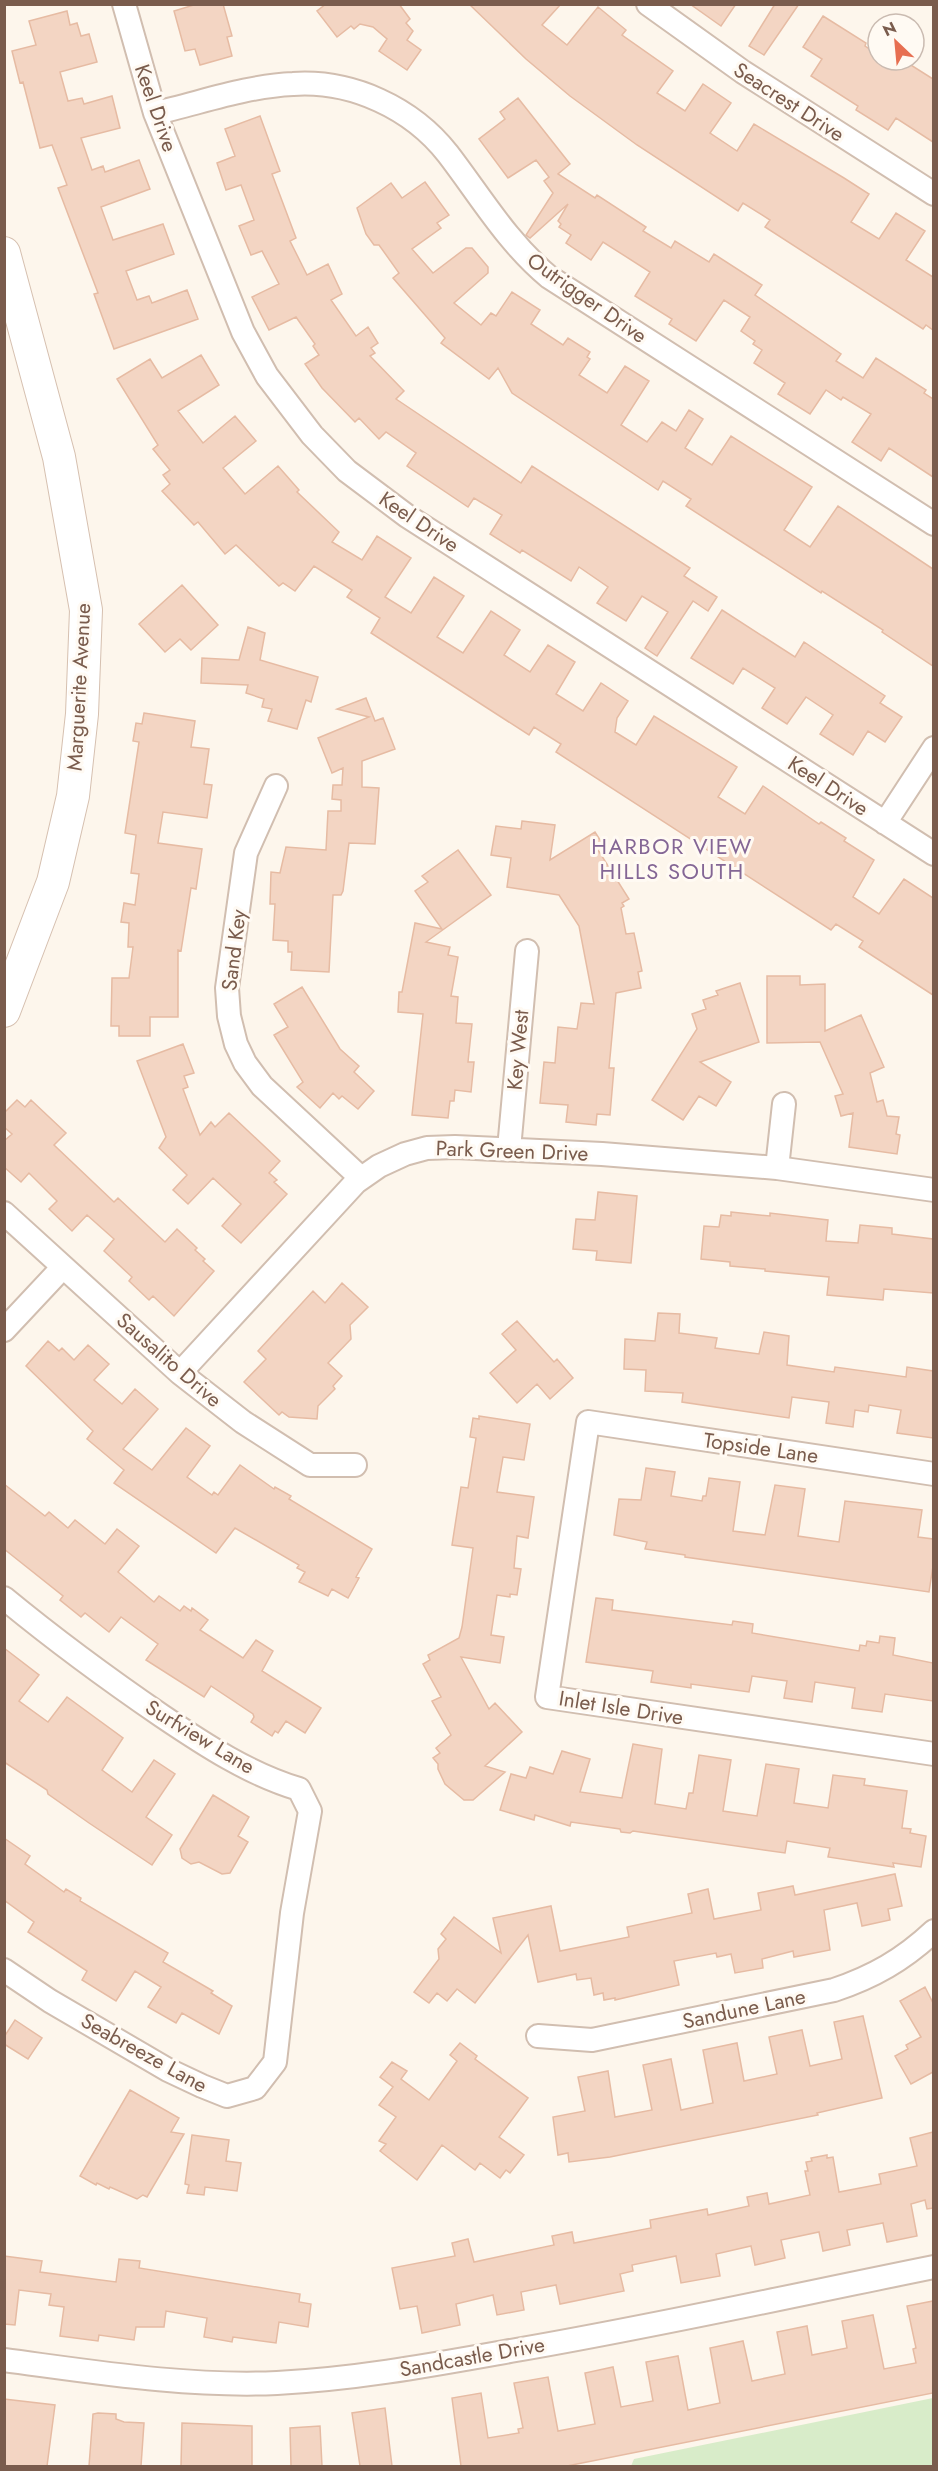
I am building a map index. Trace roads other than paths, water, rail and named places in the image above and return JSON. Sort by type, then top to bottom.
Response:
[{"type":"street","name":"Keel Drive","points":[[124,4],[155,113],[243,332],[281,396],[312,435],[347,471],[407,516],[933,854]]},
{"type":"street","name":"Seacrest Drive","points":[[648,4],[734,66],[933,194]]},
{"type":"street","name":"Outrigger Drive","points":[[155,113],[265,87],[294,83],[332,86],[379,99],[404,113],[427,131],[447,152],[526,258],[549,277],[933,524]]},
{"type":"street","name":"Marguerite Avenue","points":[[4,253],[59,457],[86,610],[82,714],[73,796],[53,882],[4,1011]]},
{"type":"street","points":[[885,823],[933,748]]},
{"type":"street","name":"Sand Key","points":[[276,786],[246,853],[227,988],[229,1016],[241,1053],[262,1086],[361,1178]]},
{"type":"street","name":"Key West","points":[[509,1149],[527,951]]},
{"type":"street","points":[[777,1168],[784,1104]]},
{"type":"street","name":"Park Green Drive","points":[[180,1373],[361,1178],[379,1166],[405,1154],[426,1148],[455,1147],[602,1154],[777,1168],[933,1190]]},
{"type":"street","name":"Sausalito Drive","points":[[4,1213],[180,1373],[243,1422],[310,1465],[355,1465]]},
{"type":"street","points":[[4,1330],[63,1267]]},
{"type":"street","name":"Topside Lane","points":[[588,1422],[933,1474]]},
{"type":"street","name":"Inlet Isle Drive","points":[[588,1422],[547,1697],[933,1754]]},
{"type":"street","name":"Surfview Lane","points":[[4,1598],[116,1685],[210,1748],[276,1782],[299,1789],[310,1811],[292,1913]]},
{"type":"street","name":"Seabreeze Lane","points":[[4,1970],[50,2001],[168,2070],[227,2096],[255,2088],[275,2062],[292,1913]]},
{"type":"street","name":"Sandune Lane","points":[[538,2036],[592,2040],[834,1990],[886,1969],[914,1950],[933,1931]]},
{"type":"street","name":"Sandcastle Drive","points":[[4,2360],[170,2381],[276,2383],[329,2379],[454,2361],[573,2340],[933,2267]]},
{"type":"district","name":"HARBOR VIEW HILLS SOUTH","points":[[672,858]]}]
